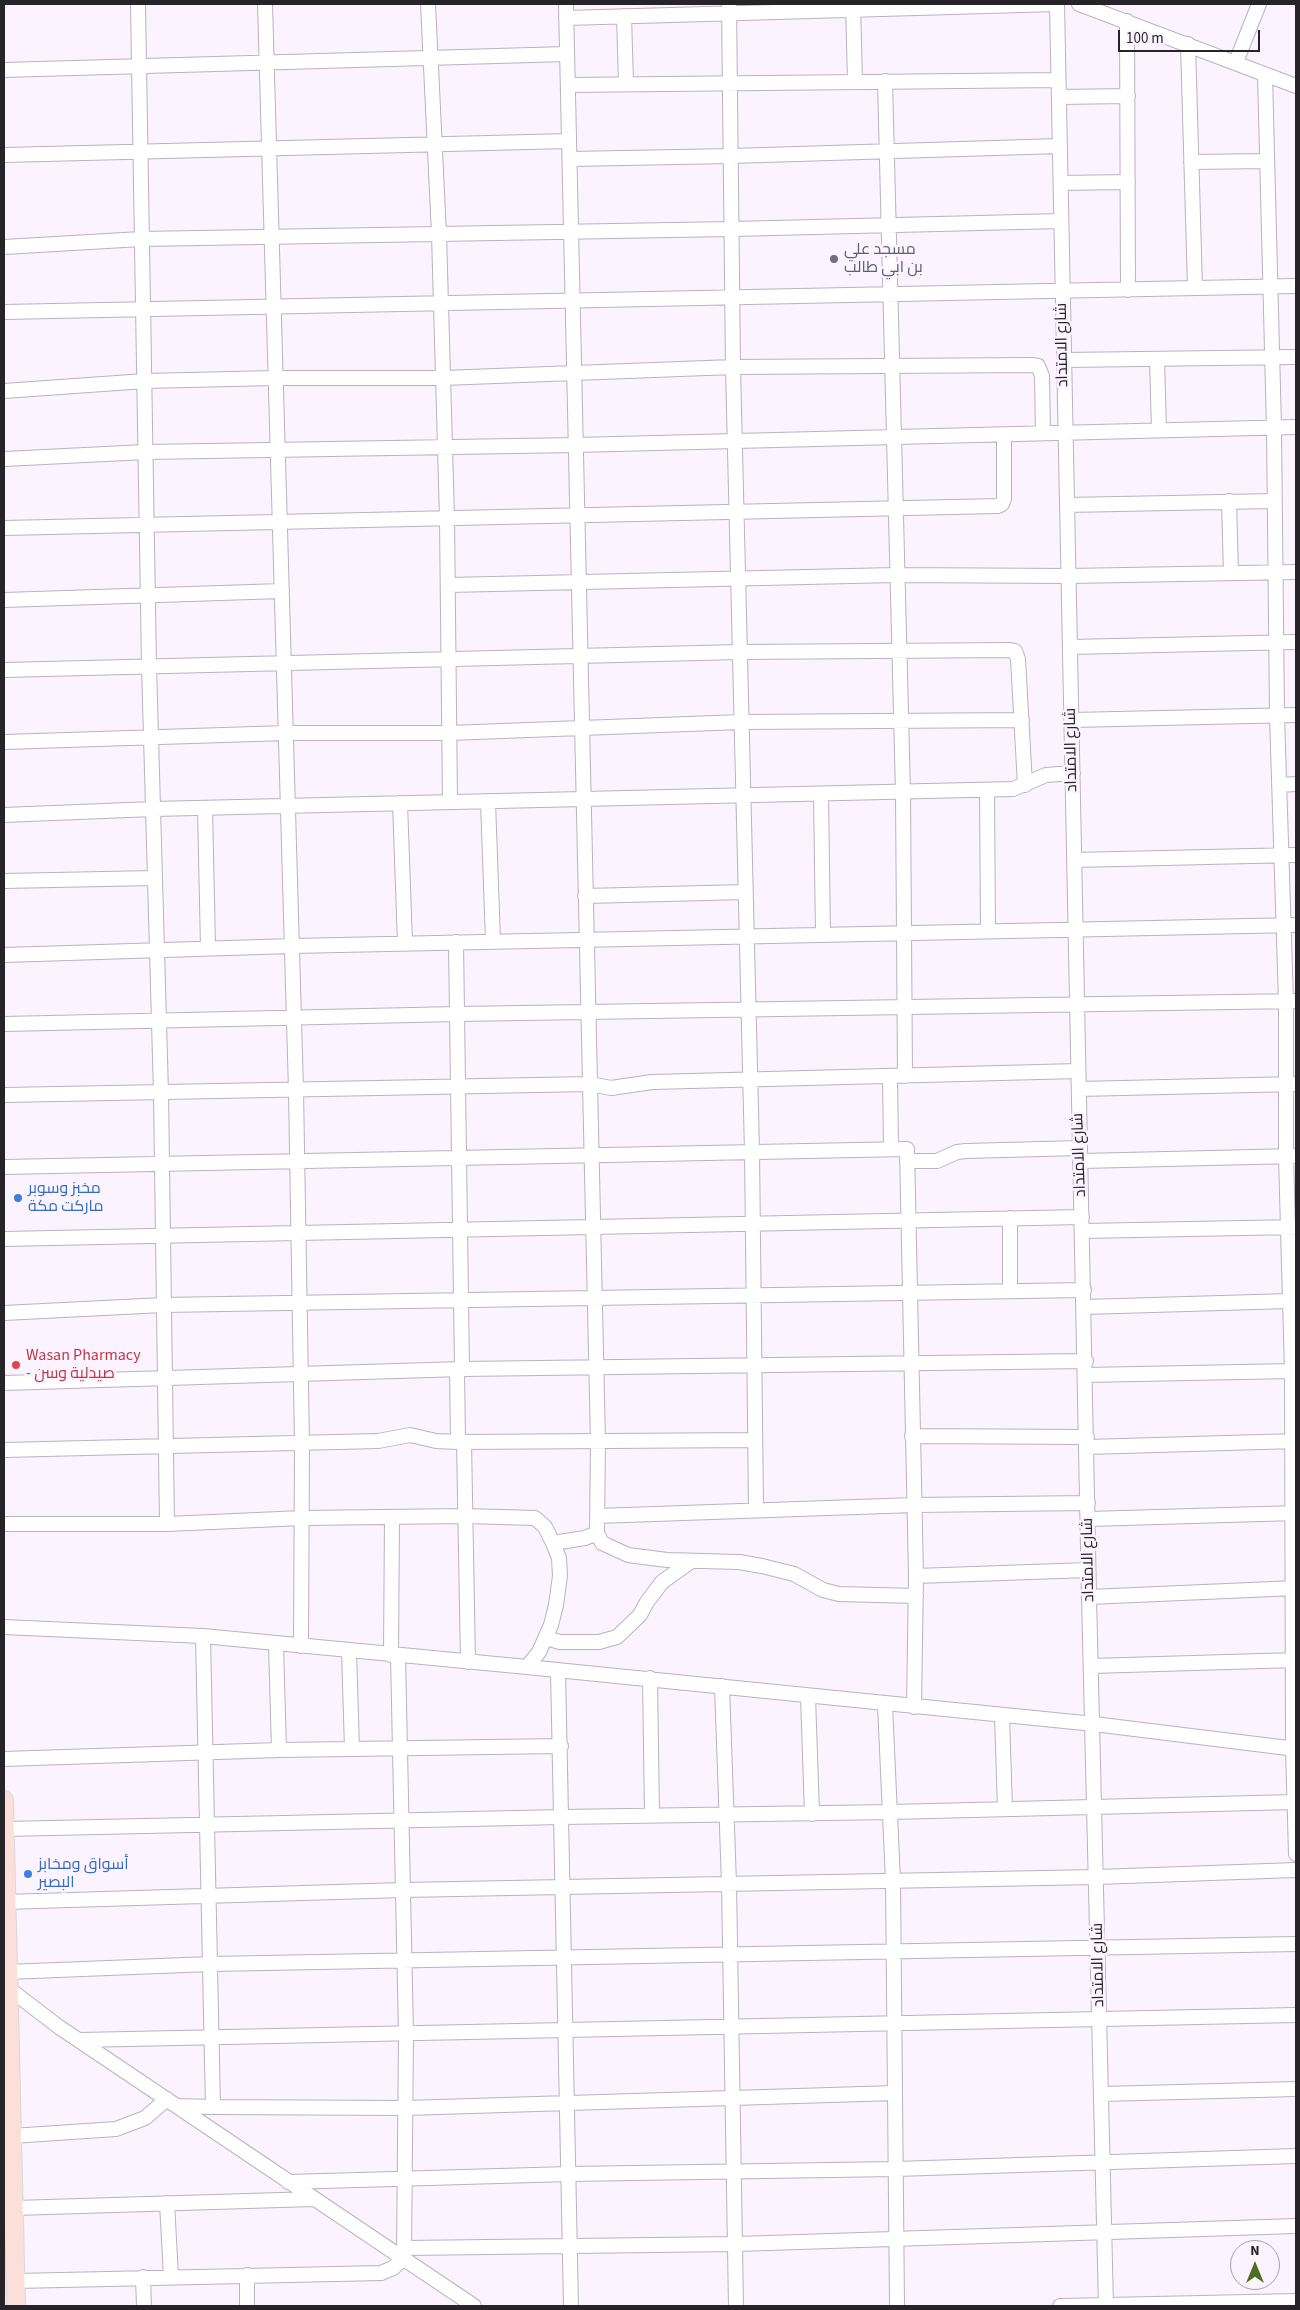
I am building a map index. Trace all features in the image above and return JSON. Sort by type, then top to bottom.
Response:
[{"type":"main road","points":[[4,1800],[14,2208],[10,2283],[4,2306]]},
{"type":"main road","points":[[10,2283],[16,2306]]},
{"type":"street","points":[[138,4],[149,665],[161,1093],[163,1378],[167,1524]]},
{"type":"street","points":[[265,4],[296,1090],[302,1373],[301,1646]]},
{"type":"street","points":[[428,4],[436,143],[447,518],[450,802]]},
{"type":"street","points":[[916,1596],[839,1594],[822,1590],[794,1574],[762,1566],[739,1562],[690,1562],[628,1555],[602,1543],[597,1533],[598,1441],[566,11],[624,16],[686,9],[1057,4]]},
{"type":"street","name":"شارع الامتداد","points":[[1057,4],[1078,1071],[1086,1361],[1088,1570],[1094,1724],[1106,2305]]},
{"type":"street","points":[[1079,4],[1127,20],[1296,86]]},
{"type":"street","points":[[1236,62],[1259,4]]},
{"type":"street","points":[[853,6],[855,81]]},
{"type":"street","points":[[729,8],[734,440],[752,1151],[756,1509]]},
{"type":"street","points":[[624,16],[626,84]]},
{"type":"street","points":[[1127,20],[1128,290]]},
{"type":"street","points":[[1188,44],[1194,288]]},
{"type":"street","points":[[4,70],[567,54]]},
{"type":"street","points":[[1265,75],[1274,428],[1277,715],[1281,856],[1290,926],[1296,1854]]},
{"type":"street","points":[[568,85],[1058,80]]},
{"type":"street","points":[[885,81],[896,575],[903,792],[905,1076]]},
{"type":"street","points":[[1059,97],[1128,96]]},
{"type":"street","points":[[4,156],[436,143],[569,141]]},
{"type":"street","points":[[570,158],[731,156],[1060,146]]},
{"type":"street","points":[[1191,162],[1266,161]]},
{"type":"street","points":[[1060,183],[1128,182]]},
{"type":"street","points":[[4,247],[141,239],[272,238],[1061,221]]},
{"type":"street","points":[[4,312],[1296,286]]},
{"type":"street","points":[[1064,360],[1296,356]]},
{"type":"street","points":[[1157,359],[1158,430]]},
{"type":"street","points":[[4,391],[145,381],[275,378],[443,378],[733,367],[1038,366],[1042,376],[1043,433]]},
{"type":"street","points":[[4,459],[146,452],[576,445],[1296,427]]},
{"type":"street","points":[[4,528],[737,510],[998,506],[1002,504],[1004,499],[1004,435]]},
{"type":"street","points":[[1067,505],[1274,500]]},
{"type":"street","points":[[1229,502],[1231,573]]},
{"type":"street","points":[[448,585],[896,575],[1069,576],[1296,572]]},
{"type":"street","points":[[4,600],[282,591]]},
{"type":"street","points":[[1070,647],[1296,642]]},
{"type":"street","points":[[4,670],[740,652],[1015,651],[1018,659],[1025,785]]},
{"type":"street","points":[[1072,720],[1296,715]]},
{"type":"street","points":[[4,742],[286,733],[449,733],[741,722],[1022,720]]},
{"type":"street","points":[[4,815],[154,809],[1013,789],[1046,776],[1073,773]]},
{"type":"street","points":[[1279,785],[1296,784]]},
{"type":"street","points":[[987,790],[988,931]]},
{"type":"street","points":[[821,794],[823,935]]},
{"type":"street","points":[[488,801],[493,942]]},
{"type":"street","points":[[400,803],[405,943]]},
{"type":"street","points":[[205,808],[208,948]]},
{"type":"street","points":[[1074,860],[1296,855]]},
{"type":"street","points":[[4,881],[154,878]]},
{"type":"street","points":[[585,896],[745,892]]},
{"type":"street","points":[[4,955],[405,943],[1290,926]]},
{"type":"street","points":[[456,942],[462,1300],[459,1369],[466,1516],[468,1662]]},
{"type":"street","points":[[4,1024],[457,1014],[1291,1002]]},
{"type":"street","points":[[4,1095],[590,1084],[622,1088],[652,1082],[1078,1071]]},
{"type":"street","points":[[890,1076],[891,1148]]},
{"type":"street","points":[[1079,1089],[1290,1084]]},
{"type":"street","points":[[4,1167],[907,1149],[916,1576],[914,1707]]},
{"type":"street","points":[[907,1161],[937,1161],[966,1151],[1291,1156]]},
{"type":"street","points":[[4,1239],[1082,1216]]},
{"type":"street","points":[[1010,1218],[1010,1291]]},
{"type":"street","points":[[1082,1231],[1292,1227]]},
{"type":"street","points":[[4,1313],[163,1305],[300,1302],[1084,1290]]},
{"type":"street","points":[[1084,1307],[1293,1301]]},
{"type":"street","points":[[4,1382],[459,1369],[1086,1361]]},
{"type":"street","points":[[1086,1376],[1292,1371]]},
{"type":"street","points":[[4,1450],[302,1444],[378,1441],[410,1435],[436,1441],[461,1442],[755,1440]]},
{"type":"street","points":[[912,1436],[1087,1442],[1294,1441]]},
{"type":"street","points":[[597,1516],[756,1509],[1088,1503]]},
{"type":"street","points":[[1089,1518],[1294,1513]]},
{"type":"street","points":[[4,1524],[167,1524],[302,1518],[466,1516],[535,1518],[544,1527],[553,1543],[559,1558],[560,1576],[556,1605],[546,1638],[539,1652],[527,1667]]},
{"type":"street","points":[[10,2283],[171,2276],[381,2273],[393,2268],[404,2253],[406,2034],[402,1820],[395,1655],[392,1517]]},
{"type":"street","points":[[553,1543],[585,1538],[597,1533]]},
{"type":"street","points":[[546,1638],[560,1642],[599,1642],[617,1637],[640,1615],[662,1582],[690,1562]]},
{"type":"street","points":[[916,1576],[1088,1570]]},
{"type":"street","points":[[1089,1597],[1294,1588]]},
{"type":"street","points":[[4,1626],[203,1636],[650,1678],[885,1705],[1094,1724],[1295,1748]]},
{"type":"street","points":[[203,1636],[213,2107]]},
{"type":"street","points":[[276,1644],[279,1750]]},
{"type":"street","points":[[349,1650],[352,1749]]},
{"type":"street","points":[[1091,1666],[1295,1660]]},
{"type":"street","points":[[558,1670],[571,2306]]},
{"type":"street","points":[[650,1678],[652,1815]]},
{"type":"street","points":[[722,1686],[729,1884],[732,2098],[737,2244],[736,2306]]},
{"type":"street","points":[[808,1696],[812,1814]]},
{"type":"street","points":[[885,1705],[893,1881],[897,2306]]},
{"type":"street","points":[[1002,1716],[1006,1809]]},
{"type":"street","points":[[4,1760],[279,1750],[561,1746]]},
{"type":"street","points":[[5,1828],[652,1815],[812,1814],[1295,1802]]},
{"type":"street","points":[[5,1902],[403,1890],[1097,1877],[1296,1870]]},
{"type":"street","points":[[8,1980],[210,1964],[404,1962],[1296,1944]]},
{"type":"street","points":[[8,1980],[80,2040],[288,2182],[404,2253],[474,2306]]},
{"type":"street","points":[[80,2040],[1296,2015]]},
{"type":"street","points":[[1102,2094],[1296,2089]]},
{"type":"street","points":[[12,2136],[116,2129],[145,2118],[172,2103],[213,2107],[406,2108],[895,2093]]},
{"type":"street","points":[[288,2182],[734,2170],[896,2169],[1296,2156]]},
{"type":"street","points":[[14,2208],[314,2199]]},
{"type":"street","points":[[167,2204],[171,2276]]},
{"type":"street","points":[[404,2253],[571,2244],[737,2244],[1296,2226]]},
{"type":"street","points":[[247,2275],[247,2306]]},
{"type":"street","points":[[143,2277],[144,2306]]},
{"type":"street","points":[[1060,2306],[1296,2301]]},
{"type":"place","name":"مسجد علي بن ابي طالب","points":[[834,259]]},
{"type":"place","name":"مخبز وسوبر ماركت مكة","points":[[18,1198]]},
{"type":"place","name":"Wasan Pharmacy - صيدلية وسن","points":[[16,1365]]},
{"type":"place","name":"أسواق ومخابز البصير","points":[[28,1874]]}]
